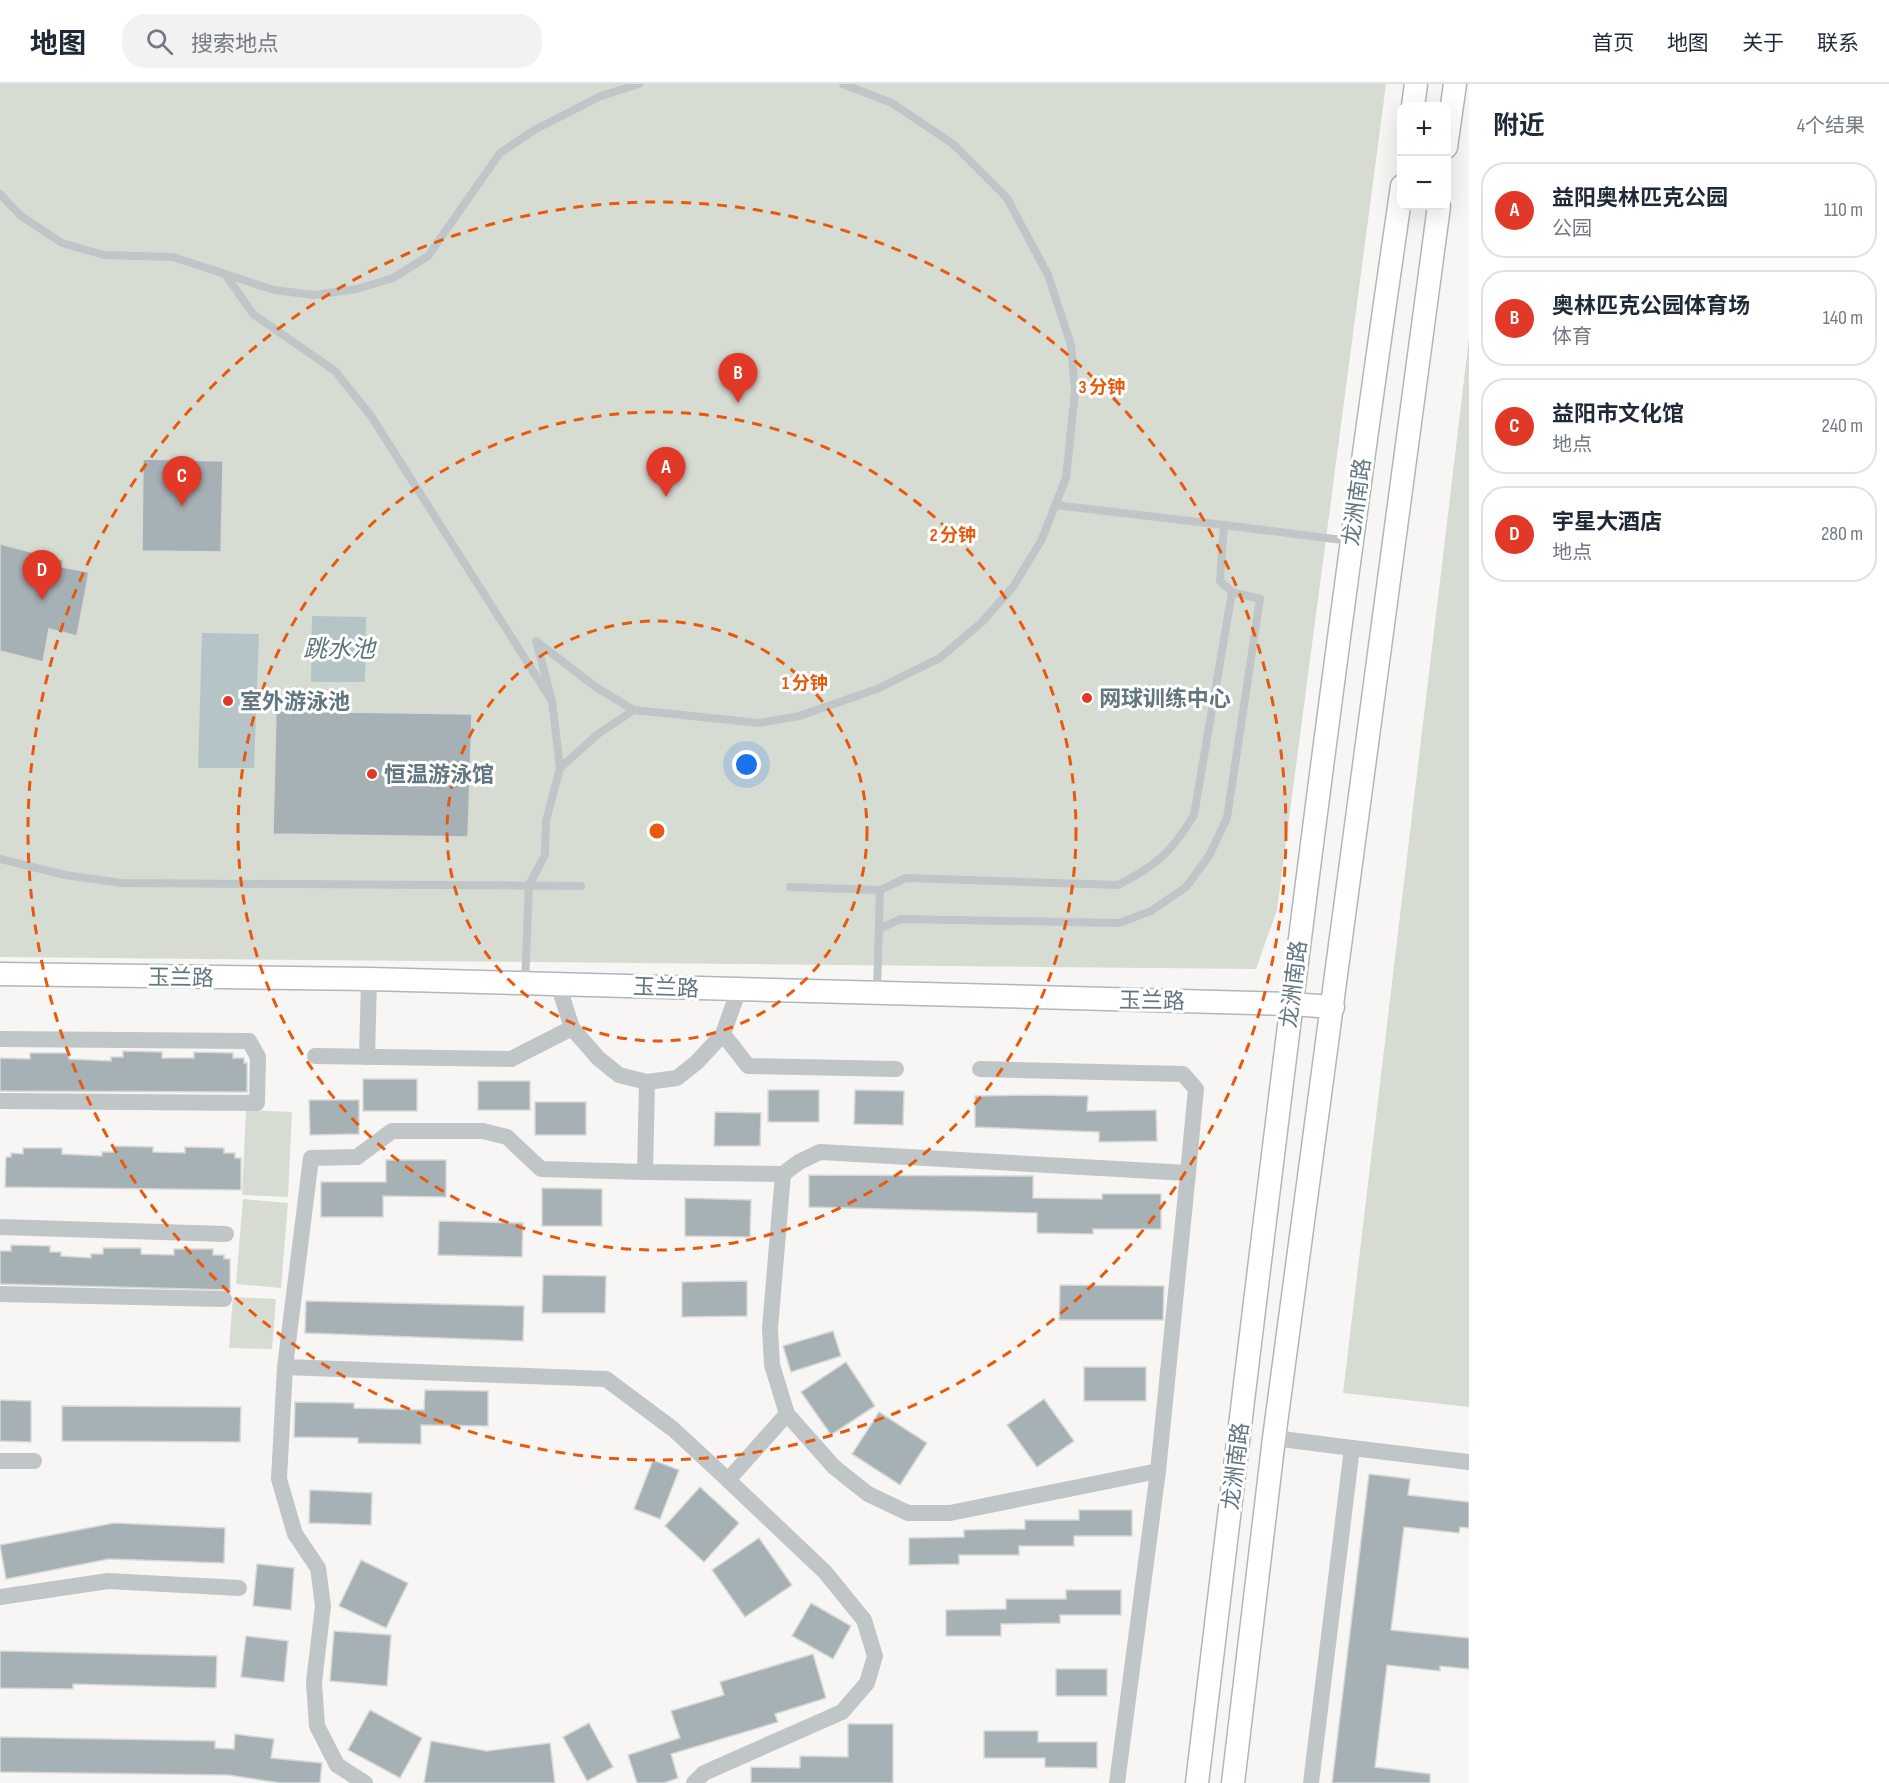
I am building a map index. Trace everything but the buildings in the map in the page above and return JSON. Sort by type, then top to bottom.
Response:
[{"type":"main road","points":[[1451,112],[1455,84]]},
{"type":"main road","name":"龙洲南路","points":[[1197,1783],[1291,1004],[1350,541],[1398,210]]},
{"type":"main road","name":"龙洲南路","points":[[1233,1783],[1274,1438],[1438,210]]},
{"type":"main road","name":"玉兰路","points":[[0,974],[369,979],[1333,1007]]},
{"type":"street","points":[[367,1057],[369,979]]},
{"type":"street","points":[[558,984],[572,1028],[598,1058],[620,1075],[647,1082],[677,1078],[697,1062],[723,1034],[739,989]]},
{"type":"street","points":[[315,1056],[511,1059],[572,1028]]},
{"type":"street","points":[[723,1034],[748,1066],[896,1069]]},
{"type":"street","points":[[0,1039],[249,1041],[258,1057],[257,1103],[0,1101]]},
{"type":"street","points":[[980,1069],[1183,1074],[1196,1089],[1158,1471],[1117,1783]]},
{"type":"street","points":[[645,1172],[647,1082]]},
{"type":"street","points":[[364,1783],[337,1765],[317,1726],[314,1682],[322,1606],[318,1568],[295,1534],[279,1479],[285,1367],[311,1158],[357,1157],[392,1131],[483,1131],[507,1137],[541,1169],[783,1174],[799,1162],[820,1152],[1188,1173]]},
{"type":"street","points":[[783,1174],[770,1328],[772,1365],[787,1414],[834,1467],[868,1494],[908,1513],[950,1513],[1158,1471]]},
{"type":"street","points":[[0,1227],[226,1234]]},
{"type":"street","points":[[0,1294],[224,1299]]},
{"type":"street","points":[[285,1367],[606,1379],[673,1429],[825,1572],[864,1620],[874,1656],[867,1683],[842,1712],[704,1773],[694,1783]]},
{"type":"street","points":[[728,1480],[787,1414]]},
{"type":"street","points":[[1274,1438],[1469,1462]]},
{"type":"street","points":[[1311,1783],[1352,1448]]},
{"type":"street","points":[[0,1461],[34,1461]]},
{"type":"street","points":[[0,1597],[108,1581],[239,1588]]},
{"type":"lane","points":[[0,194],[21,216],[62,243],[104,255],[173,257],[274,290],[314,295],[357,289],[393,278],[428,256],[500,153],[536,129],[601,96],[639,84]]},
{"type":"lane","points":[[525,984],[530,885],[545,855],[546,821],[560,768],[552,701],[536,641],[597,688],[634,710],[759,723],[799,716],[877,689],[940,658],[982,622],[1013,587],[1041,541],[1066,478],[1075,392],[1071,345],[1048,275],[1007,198],[953,144],[892,104],[843,84]]},
{"type":"lane","points":[[225,274],[253,314],[335,371],[370,416],[552,701]]},
{"type":"lane","points":[[1055,505],[1350,541]]},
{"type":"lane","points":[[879,929],[901,919],[1119,923],[1151,911],[1186,887],[1209,856],[1227,818],[1260,599],[1232,592],[1220,581],[1224,525]]},
{"type":"lane","points":[[790,887],[880,890],[906,878],[1118,885],[1148,870],[1177,842],[1194,815],[1232,592]]},
{"type":"lane","points":[[560,768],[598,734],[634,710]]},
{"type":"lane","points":[[0,859],[65,875],[122,883],[581,886]]},
{"type":"lane","points":[[877,993],[880,890]]},
{"type":"shaded area","points":[[0,84],[1386,84],[1277,910],[1256,969],[0,957]]},
{"type":"shaded area","points":[[1469,338],[1469,1407],[1343,1393]]},
{"type":"shaded area","points":[[246,1110],[292,1112],[288,1197],[242,1195]]},
{"type":"shaded area","points":[[243,1199],[288,1203],[281,1288],[236,1284]]},
{"type":"shaded area","points":[[233,1297],[276,1299],[272,1349],[229,1348]]},
{"type":"water","name":"跳水池","points":[[312,616],[366,617],[365,682],[311,682]]},
{"type":"water","name":"室外游泳池","points":[[202,633],[259,634],[254,768],[198,768]]},
{"type":"place","name":"奥林匹克公园体育场","points":[[738,403]]},
{"type":"place","name":"益阳奥林匹克公园","points":[[666,497]]},
{"type":"place","name":"益阳市文化馆","points":[[182,506]]},
{"type":"place","name":"宇星大酒店","points":[[42,600]]},
{"type":"place","name":"网球训练中心","points":[[1087,698]]},
{"type":"place","name":"室外游泳池","points":[[228,701]]},
{"type":"place","name":"恒温游泳馆","points":[[372,774]]}]
